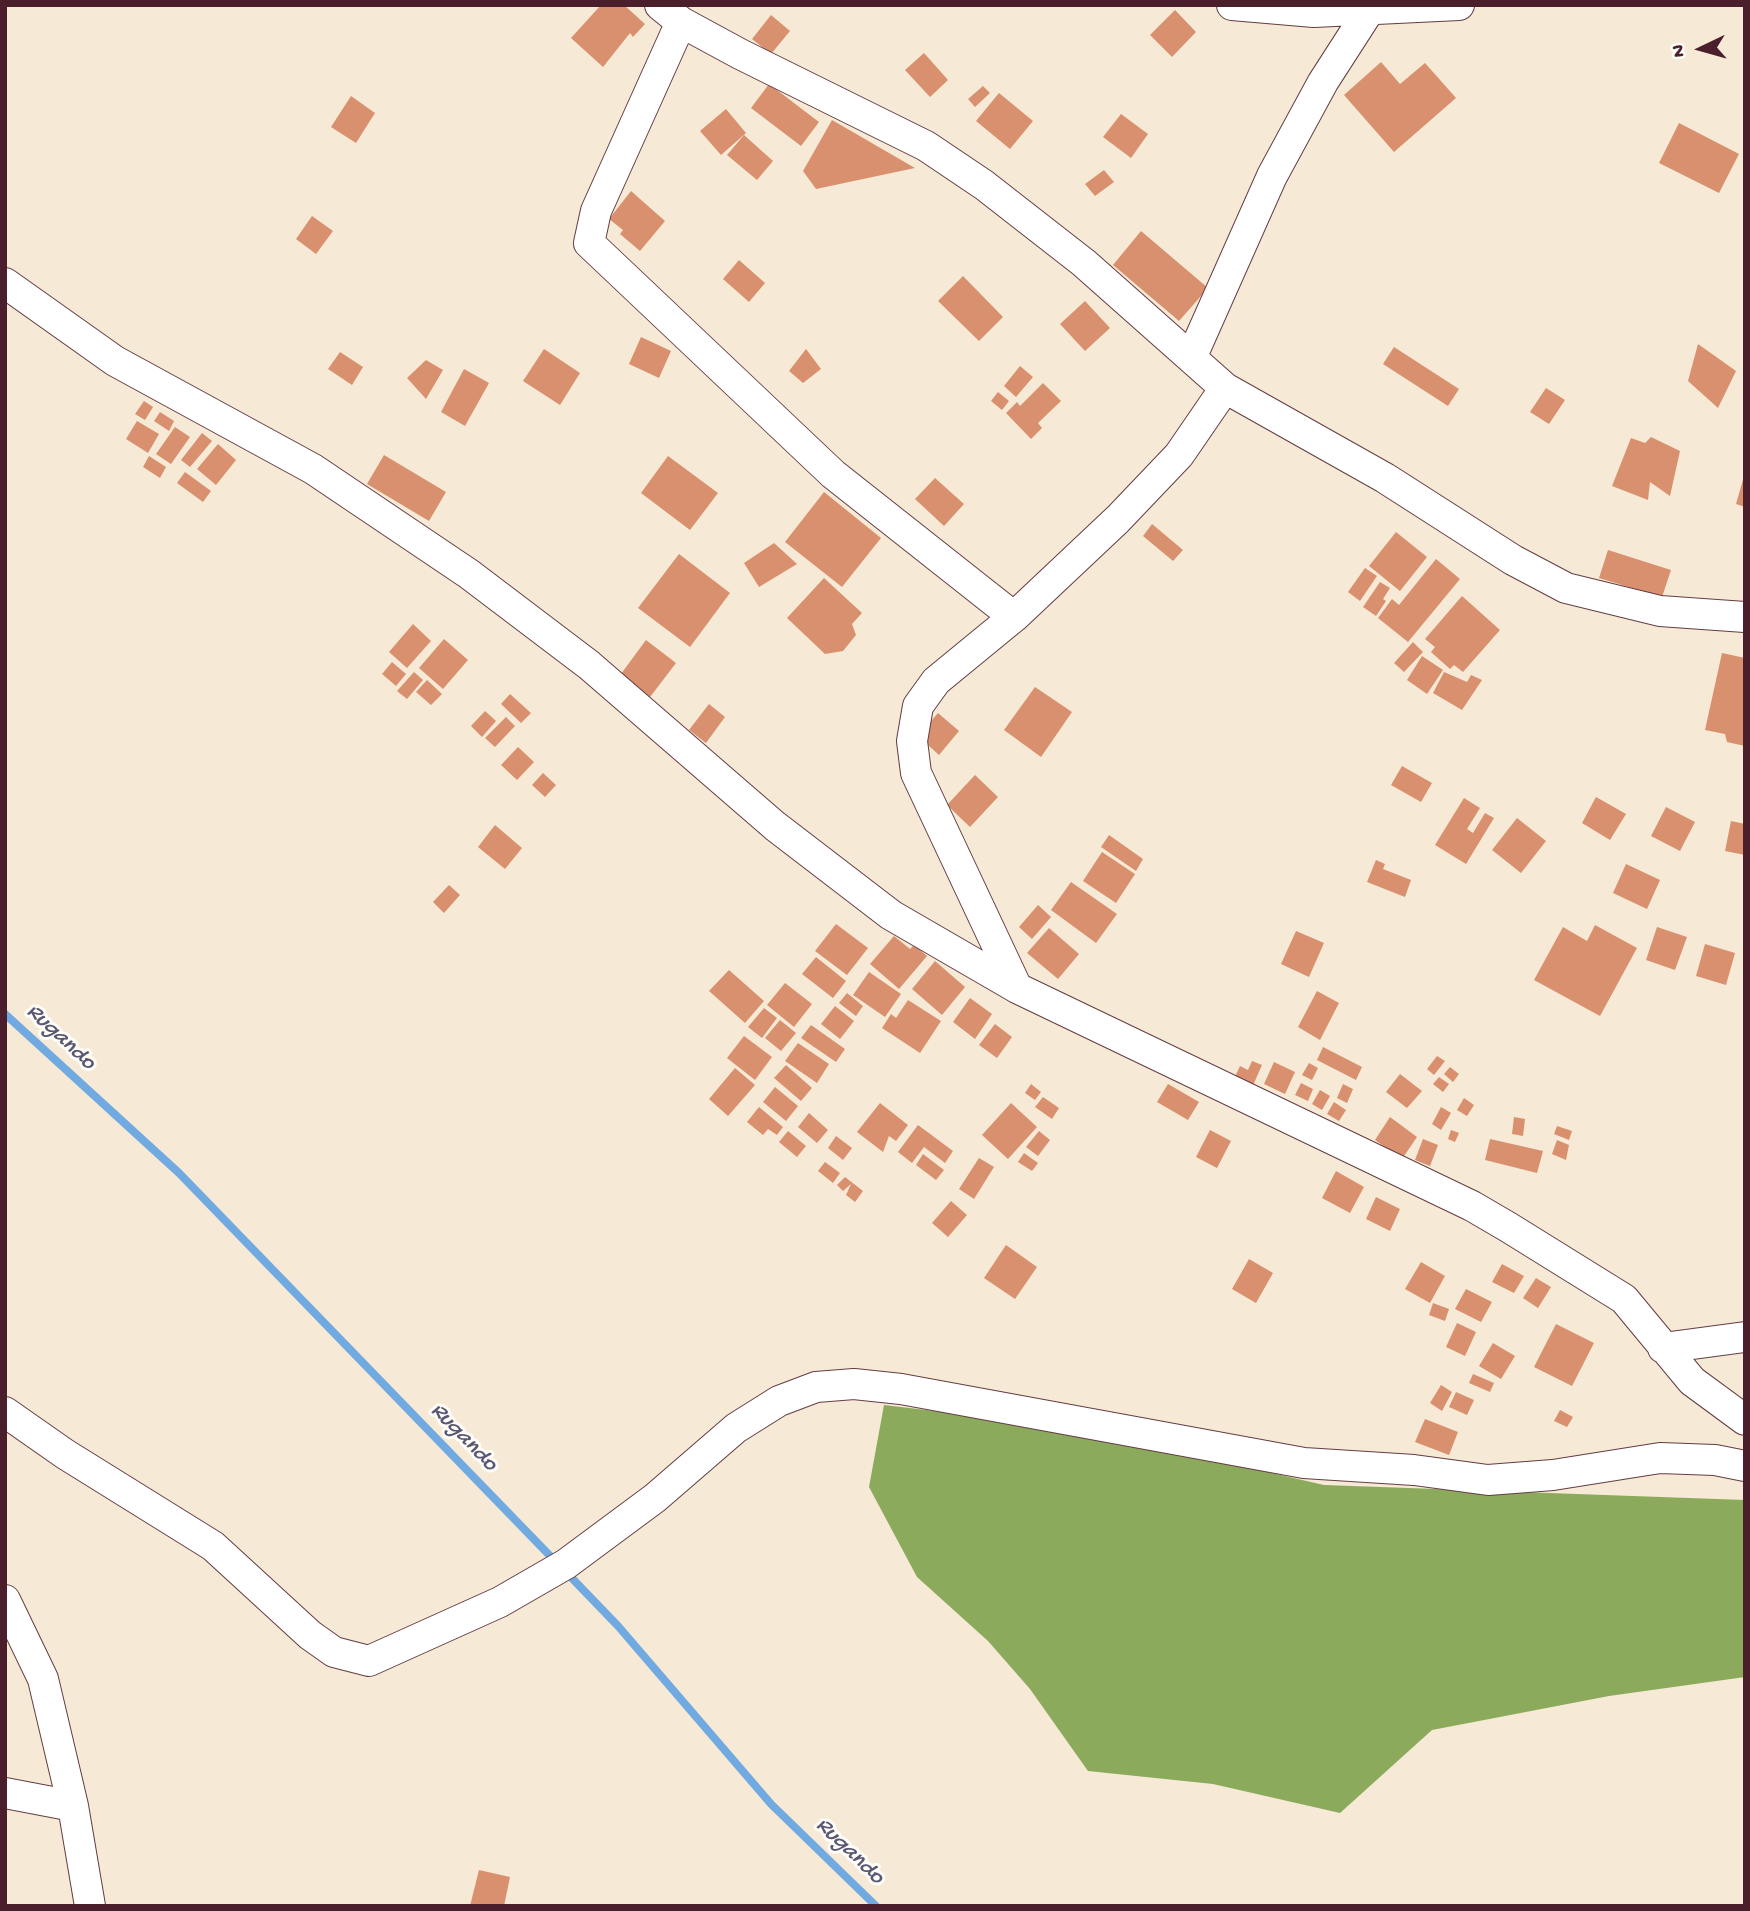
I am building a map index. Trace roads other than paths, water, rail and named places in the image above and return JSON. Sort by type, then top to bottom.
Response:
[{"type":"street","points":[[1231,5],[1314,12],[1459,5]]},
{"type":"street","points":[[1192,356],[1272,176],[1323,82],[1370,9]]},
{"type":"street","points":[[1014,617],[833,474],[589,243],[596,211],[671,13],[814,93],[926,146],[984,185],[1084,262],[1225,388],[1385,478],[1513,560],[1566,588],[1660,611],[1745,617]]},
{"type":"street","points":[[5,284],[116,361],[313,469],[427,545],[579,658],[833,873],[891,915],[1017,988],[1472,1206],[1624,1299],[1692,1381],[1745,1420]]},
{"type":"street","points":[[1017,988],[937,823],[916,773],[912,741],[918,706],[936,681],[1014,617],[1118,519],[1179,455],[1225,388]]},
{"type":"street","points":[[1663,1348],[1745,1337]]},
{"type":"street","points":[[5,1412],[65,1454],[213,1546],[310,1635],[334,1653],[369,1661],[500,1602],[566,1564],[654,1498],[736,1428],[779,1401],[816,1387],[854,1384],[901,1390],[1304,1463],[1414,1470],[1488,1480],[1553,1475],[1660,1458],[1715,1460],[1745,1466]]},
{"type":"street","points":[[5,1600],[43,1679],[74,1806],[90,1906]]},
{"type":"street","points":[[5,1794],[74,1806]]},
{"type":"waterway","name":"Rugando","points":[[5,1014],[179,1173],[556,1562]]},
{"type":"waterway","name":"Rugando","points":[[565,1571],[618,1626],[771,1804],[876,1906]]}]
